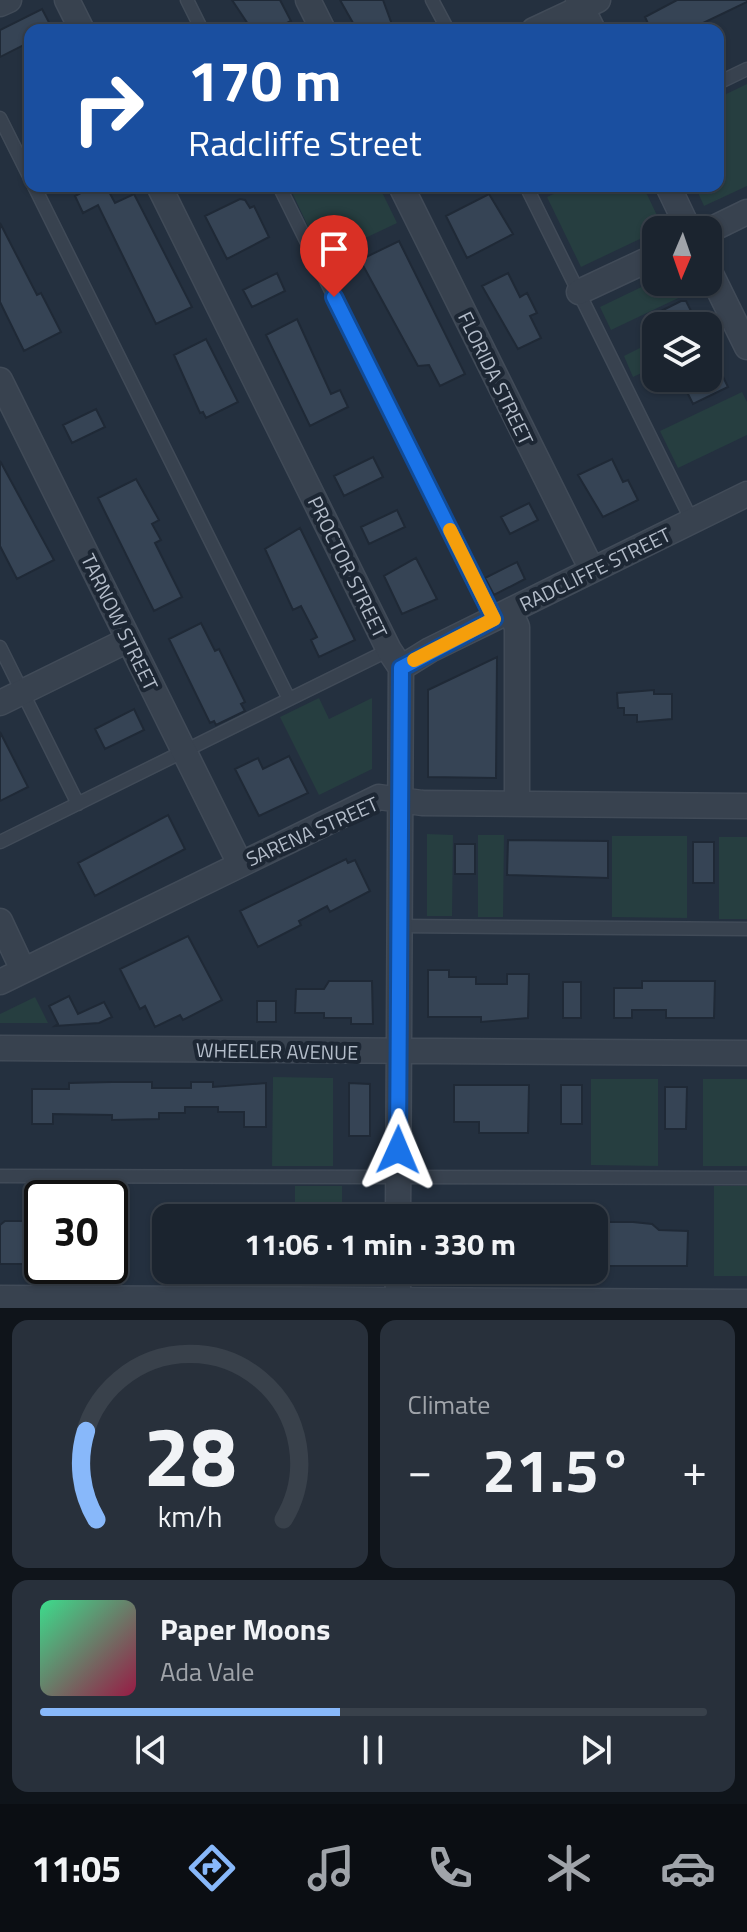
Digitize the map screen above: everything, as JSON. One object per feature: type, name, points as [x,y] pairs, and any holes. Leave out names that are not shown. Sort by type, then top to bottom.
[{"type":"street","points":[[0,4],[9,0]]},
{"type":"street","points":[[67,0],[79,24]]},
{"type":"street","points":[[308,0],[320,24]]},
{"type":"street","points":[[546,24],[586,3],[591,24]]},
{"type":"street","name":"PROCTOR STREET","points":[[162,192],[395,659],[401,800],[398,1204]]},
{"type":"street","name":"FLORIDA STREET","points":[[404,192],[592,570]]},
{"type":"street","points":[[671,192],[682,216]]},
{"type":"street","points":[[722,224],[747,212]]},
{"type":"street","points":[[579,292],[642,263]]},
{"type":"street","points":[[722,296],[747,347]]},
{"type":"street","name":"TARNOW STREET","points":[[0,380],[240,864]]},
{"type":"street","name":"RADCLIFFE STREET","points":[[395,659],[502,615],[747,494]]},
{"type":"street","points":[[502,615],[517,627],[517,804]]},
{"type":"street","points":[[0,703],[128,640]]},
{"type":"street","name":"SARENA STREET","points":[[0,982],[379,797],[517,804],[747,806]]},
{"type":"street","points":[[0,921],[23,970]]},
{"type":"street","name":"WHEELER AVENUE","points":[[0,1048],[747,1053]]},
{"type":"street","points":[[0,1298],[398,1304],[747,1302]]},
{"type":"lane","points":[[187,0],[199,24]]},
{"type":"lane","points":[[432,0],[445,24]]},
{"type":"lane","points":[[724,80],[747,69]]},
{"type":"lane","points":[[0,118],[24,166]]},
{"type":"lane","points":[[37,192],[289,699]]},
{"type":"lane","points":[[282,192],[502,615]]},
{"type":"lane","points":[[529,192],[692,521]]},
{"type":"lane","points":[[0,647],[78,804]]},
{"type":"lane","points":[[0,842],[289,699],[395,659]]},
{"type":"lane","points":[[400,926],[747,929]]},
{"type":"lane","points":[[0,1176],[747,1178]]},
{"type":"green space","points":[[747,84],[747,186],[704,206],[698,192],[724,192],[724,95]]},
{"type":"green space","points":[[292,192],[382,192],[397,223],[323,258]]},
{"type":"green space","points":[[558,192],[646,192],[657,216],[642,216],[642,238],[581,267],[547,197]]},
{"type":"green space","points":[[642,287],[642,296],[682,296],[649,312],[642,312],[642,315],[611,330],[600,307]]},
{"type":"green space","points":[[642,347],[642,373],[633,377],[624,356]]},
{"type":"green space","points":[[742,392],[747,402],[747,435],[678,468],[660,431]]},
{"type":"green space","points":[[319,698],[329,719],[372,698],[372,769],[319,795],[280,717]]},
{"type":"green space","points":[[427,834],[453,835],[452,916],[427,916]]},
{"type":"green space","points":[[478,835],[504,835],[503,917],[478,917]]},
{"type":"green space","points":[[612,836],[687,836],[687,918],[612,917]]},
{"type":"green space","points":[[719,837],[747,837],[747,919],[719,919]]},
{"type":"green space","points":[[35,997],[48,1023],[0,1023],[0,1014]]},
{"type":"green space","points":[[273,1077],[333,1078],[333,1166],[272,1166]]},
{"type":"green space","points":[[591,1079],[658,1079],[658,1166],[591,1165]]},
{"type":"green space","points":[[703,1079],[747,1079],[747,1166],[703,1166]]},
{"type":"green space","points":[[295,1186],[342,1186],[342,1204],[295,1204]]},
{"type":"green space","points":[[714,1186],[747,1186],[747,1276],[714,1276]]},
{"type":"building","points":[[232,0],[280,0],[291,21],[285,24],[248,24]]},
{"type":"building","points":[[340,0],[383,0],[392,24],[354,24]]},
{"type":"building","points":[[677,0],[747,0],[701,24],[648,24],[645,17]]},
{"type":"building","points":[[42,9],[50,24],[24,24],[24,45],[0,57],[0,30]]},
{"type":"building","points":[[83,192],[109,192],[115,203],[134,194],[192,307],[156,324],[98,205],[83,213],[75,196]]},
{"type":"building","points":[[489,194],[513,234],[467,258],[446,216]]},
{"type":"building","points":[[240,199],[245,200],[250,208],[254,206],[269,237],[227,259],[205,216]]},
{"type":"building","points":[[0,223],[37,295],[41,293],[61,332],[24,351],[0,302]]},
{"type":"building","points":[[399,241],[465,374],[440,386],[429,365],[418,366],[360,260]]},
{"type":"building","points":[[277,273],[285,291],[252,307],[243,290]]},
{"type":"building","points":[[508,273],[520,297],[527,293],[537,313],[530,316],[541,338],[518,349],[482,286]]},
{"type":"building","points":[[686,301],[692,312],[659,312]]},
{"type":"building","points":[[297,319],[331,394],[340,390],[348,407],[310,426],[266,335]]},
{"type":"building","points":[[206,339],[238,402],[206,418],[203,412],[200,413],[174,355]]},
{"type":"building","points":[[722,375],[728,387],[722,390]]},
{"type":"building","points":[[687,392],[718,392],[693,404]]},
{"type":"building","points":[[96,409],[105,427],[72,443],[63,425]]},
{"type":"building","points":[[373,457],[383,477],[344,496],[334,476]]},
{"type":"building","points":[[612,459],[623,482],[628,480],[638,500],[603,517],[578,475]]},
{"type":"building","points":[[0,461],[54,560],[17,579],[0,546]]},
{"type":"building","points":[[136,479],[159,520],[152,524],[161,540],[155,543],[182,597],[154,611],[98,498]]},
{"type":"building","points":[[529,503],[538,520],[510,534],[501,517]]},
{"type":"building","points":[[397,510],[405,527],[369,544],[361,527]]},
{"type":"building","points":[[300,528],[355,640],[319,657],[311,640],[317,637],[301,606],[293,610],[265,549]]},
{"type":"building","points":[[416,558],[437,599],[402,614],[384,576]]},
{"type":"building","points":[[517,562],[525,579],[494,595],[485,578]]},
{"type":"building","points":[[201,623],[215,651],[219,649],[245,702],[241,704],[245,711],[216,725],[214,721],[210,723],[169,639]]},
{"type":"building","points":[[497,657],[496,778],[428,777],[428,690]]},
{"type":"building","points":[[654,690],[654,694],[672,694],[672,719],[637,722],[637,715],[624,715],[624,708],[618,708],[617,693]]},
{"type":"building","points":[[134,709],[144,730],[105,749],[95,729]]},
{"type":"building","points":[[0,732],[28,787],[0,801]]},
{"type":"building","points":[[289,756],[308,793],[259,816],[235,769],[258,758],[263,769]]},
{"type":"building","points":[[168,815],[185,849],[95,896],[78,863]]},
{"type":"building","points":[[508,840],[608,841],[608,878],[507,875]]},
{"type":"building","points":[[693,842],[714,842],[714,883],[693,883]]},
{"type":"building","points":[[455,844],[475,844],[475,874],[455,874]]},
{"type":"building","points":[[346,859],[348,863],[355,860],[370,891],[330,912],[327,906],[299,921],[301,925],[258,947],[240,911]]},
{"type":"building","points":[[188,936],[222,1000],[183,1020],[180,1015],[155,1027],[145,1006],[140,1009],[120,969]]},
{"type":"building","points":[[428,970],[449,970],[449,977],[476,977],[476,984],[507,984],[507,974],[529,974],[528,1018],[481,1022],[481,1017],[428,1017]]},
{"type":"building","points":[[329,981],[372,981],[373,1024],[351,1024],[351,1018],[324,1018],[324,1013],[295,1013],[296,989],[324,989]]},
{"type":"building","points":[[642,981],[715,981],[714,1018],[666,1018],[666,1010],[632,1010],[632,1018],[614,1018],[614,988],[642,988]]},
{"type":"building","points":[[563,982],[581,982],[581,1018],[563,1018]]},
{"type":"building","points":[[69,996],[78,1014],[104,1002],[112,1017],[99,1023],[55,1026],[58,1024],[49,1006]]},
{"type":"building","points":[[257,1001],[276,1001],[276,1022],[257,1022]]},
{"type":"building","points":[[152,1082],[152,1088],[191,1088],[191,1082],[213,1082],[213,1087],[266,1083],[266,1127],[244,1127],[244,1112],[218,1112],[218,1107],[185,1107],[185,1113],[159,1113],[159,1119],[112,1120],[112,1115],[53,1114],[53,1124],[32,1124],[32,1089],[69,1089],[69,1083]]},
{"type":"building","points":[[349,1083],[370,1084],[370,1136],[349,1136]]},
{"type":"building","points":[[454,1085],[529,1085],[528,1133],[479,1133],[479,1122],[454,1122]]},
{"type":"building","points":[[561,1085],[582,1085],[582,1124],[561,1124]]},
{"type":"building","points":[[665,1087],[687,1087],[686,1129],[665,1129]]},
{"type":"building","points":[[5,1221],[24,1221],[24,1264],[0,1264],[0,1225]]},
{"type":"building","points":[[608,1222],[652,1224],[659,1230],[688,1231],[687,1266],[608,1266]]},
{"type":"slow traffic","points":[[414,660],[494,619],[450,530]]},
{"type":"route","points":[[334,297],[494,619],[430,650],[401,668],[398,1150]]}]
